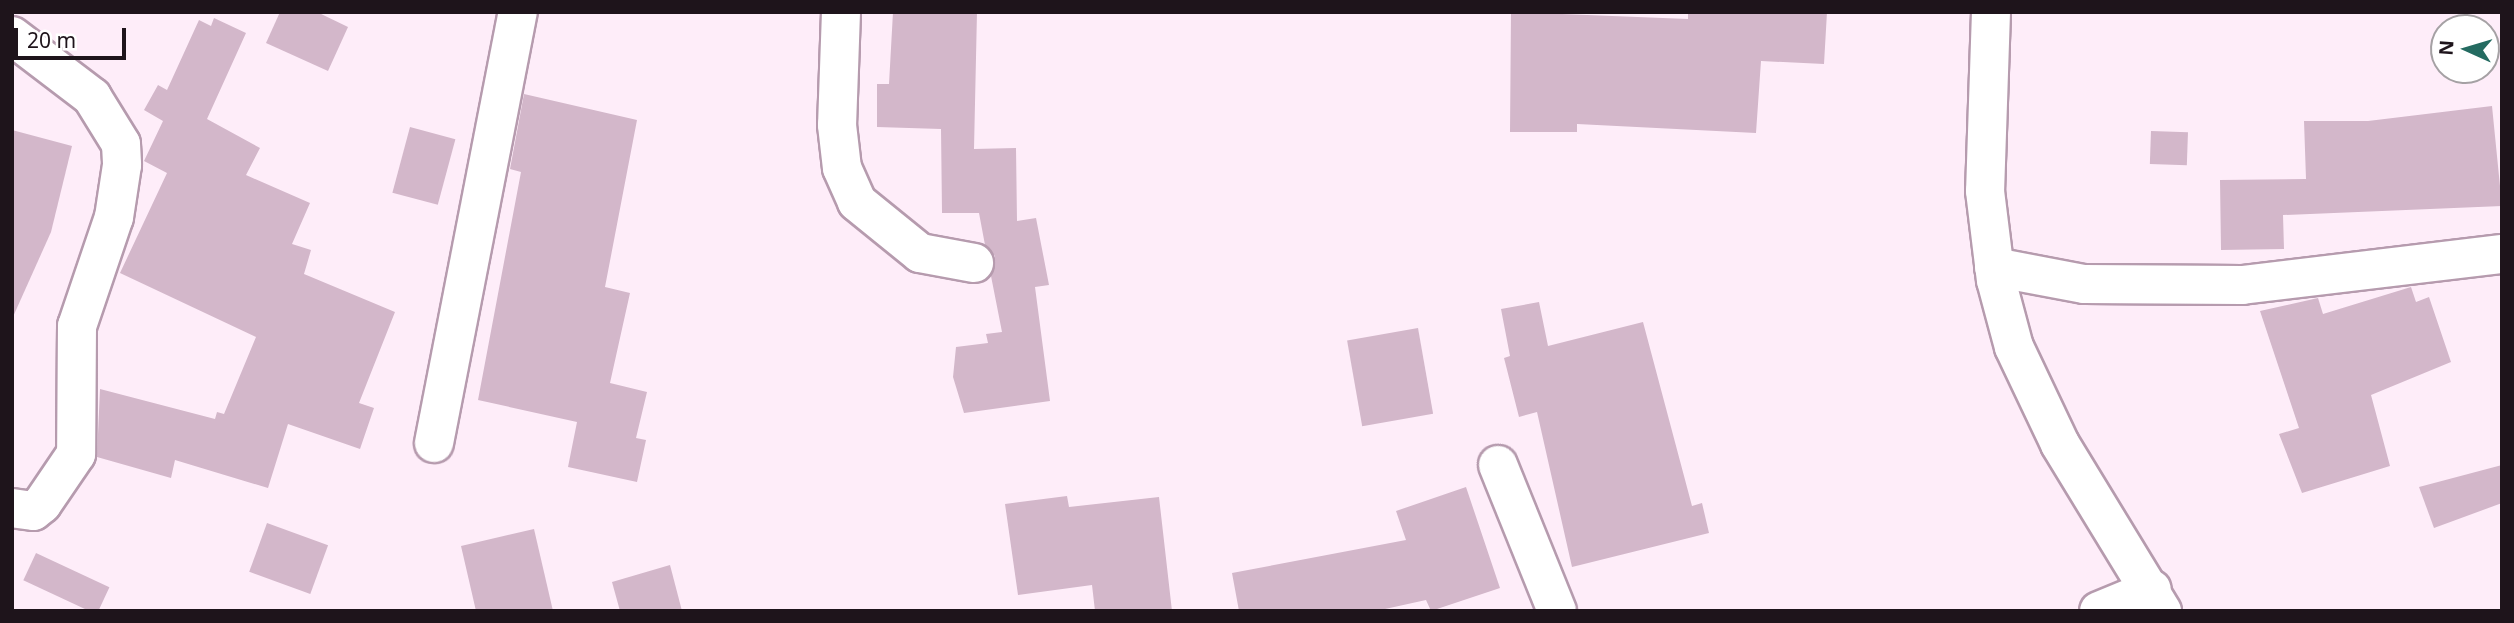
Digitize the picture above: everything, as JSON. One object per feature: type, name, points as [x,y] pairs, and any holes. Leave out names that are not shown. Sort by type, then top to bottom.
[{"type":"street","points":[[434,443],[517,12]]},
{"type":"street","points":[[841,12],[837,125],[842,167],[857,202],[920,253],[974,263]]},
{"type":"street","points":[[1991,12],[1985,191],[1994,267],[2014,347],[2060,444],[2157,600],[2099,611]]},
{"type":"street","points":[[12,36],[92,97],[121,144],[122,165],[114,217],[75,340],[76,454],[42,504],[33,511],[12,508]]},
{"type":"street","points":[[1994,267],[2084,284],[2242,285],[2502,254]]},
{"type":"street","points":[[1498,465],[1558,611]]},
{"type":"building","points":[[280,12],[317,12],[348,27],[328,71],[266,43]]},
{"type":"building","points":[[893,12],[977,12],[974,149],[1016,148],[1017,221],[1036,218],[1049,285],[1035,287],[1050,401],[964,413],[953,377],[956,347],[988,343],[986,334],[1002,332],[991,276],[995,256],[985,245],[979,213],[942,213],[941,129],[877,127],[877,84],[889,84]]},
{"type":"building","points":[[1511,12],[1688,19],[1688,12],[1827,12],[1824,64],[1761,61],[1756,133],[1577,124],[1577,132],[1510,132]]},
{"type":"building","points":[[214,18],[246,33],[207,119],[260,148],[246,175],[310,203],[292,244],[311,250],[304,274],[395,312],[359,403],[374,408],[360,449],[288,424],[268,488],[175,460],[171,478],[97,457],[100,389],[215,419],[217,412],[224,414],[256,337],[120,273],[167,173],[144,161],[163,121],[144,110],[158,85],[167,90],[199,20],[211,26]]},
{"type":"building","points":[[524,94],[637,120],[605,287],[630,293],[610,383],[647,392],[636,438],[646,440],[637,482],[568,467],[577,422],[478,400],[521,172],[510,169]]},
{"type":"building","points":[[2492,106],[2502,206],[2283,215],[2284,249],[2221,250],[2220,180],[2306,179],[2304,121],[2368,121]]},
{"type":"building","points":[[410,127],[455,139],[438,205],[392,193]]},
{"type":"building","points":[[12,130],[72,146],[51,232],[12,319]]},
{"type":"building","points":[[2151,131],[2188,132],[2187,165],[2150,164]]},
{"type":"building","points":[[2411,287],[2416,302],[2429,297],[2451,362],[2371,395],[2390,466],[2302,493],[2279,434],[2299,428],[2260,311],[2318,298],[2323,314]]},
{"type":"building","points":[[1539,302],[1548,346],[1643,322],[1692,506],[1702,503],[1709,533],[1572,567],[1537,412],[1519,417],[1504,358],[1510,356],[1501,309]]},
{"type":"building","points":[[1418,328],[1433,414],[1362,426],[1347,341]]},
{"type":"building","points":[[2502,465],[2502,503],[2434,528],[2419,487]]},
{"type":"building","points":[[1466,487],[1500,588],[1431,611],[1426,600],[1376,611],[1239,611],[1232,573],[1406,540],[1396,511]]},
{"type":"building","points":[[1067,496],[1069,507],[1159,497],[1172,611],[1095,611],[1092,585],[1018,595],[1005,504]]},
{"type":"building","points":[[267,523],[328,545],[310,594],[249,572]]},
{"type":"building","points":[[534,529],[553,611],[476,611],[461,546]]},
{"type":"building","points":[[36,553],[109,587],[98,611],[89,611],[23,580]]},
{"type":"building","points":[[670,565],[682,611],[620,611],[612,582]]}]
